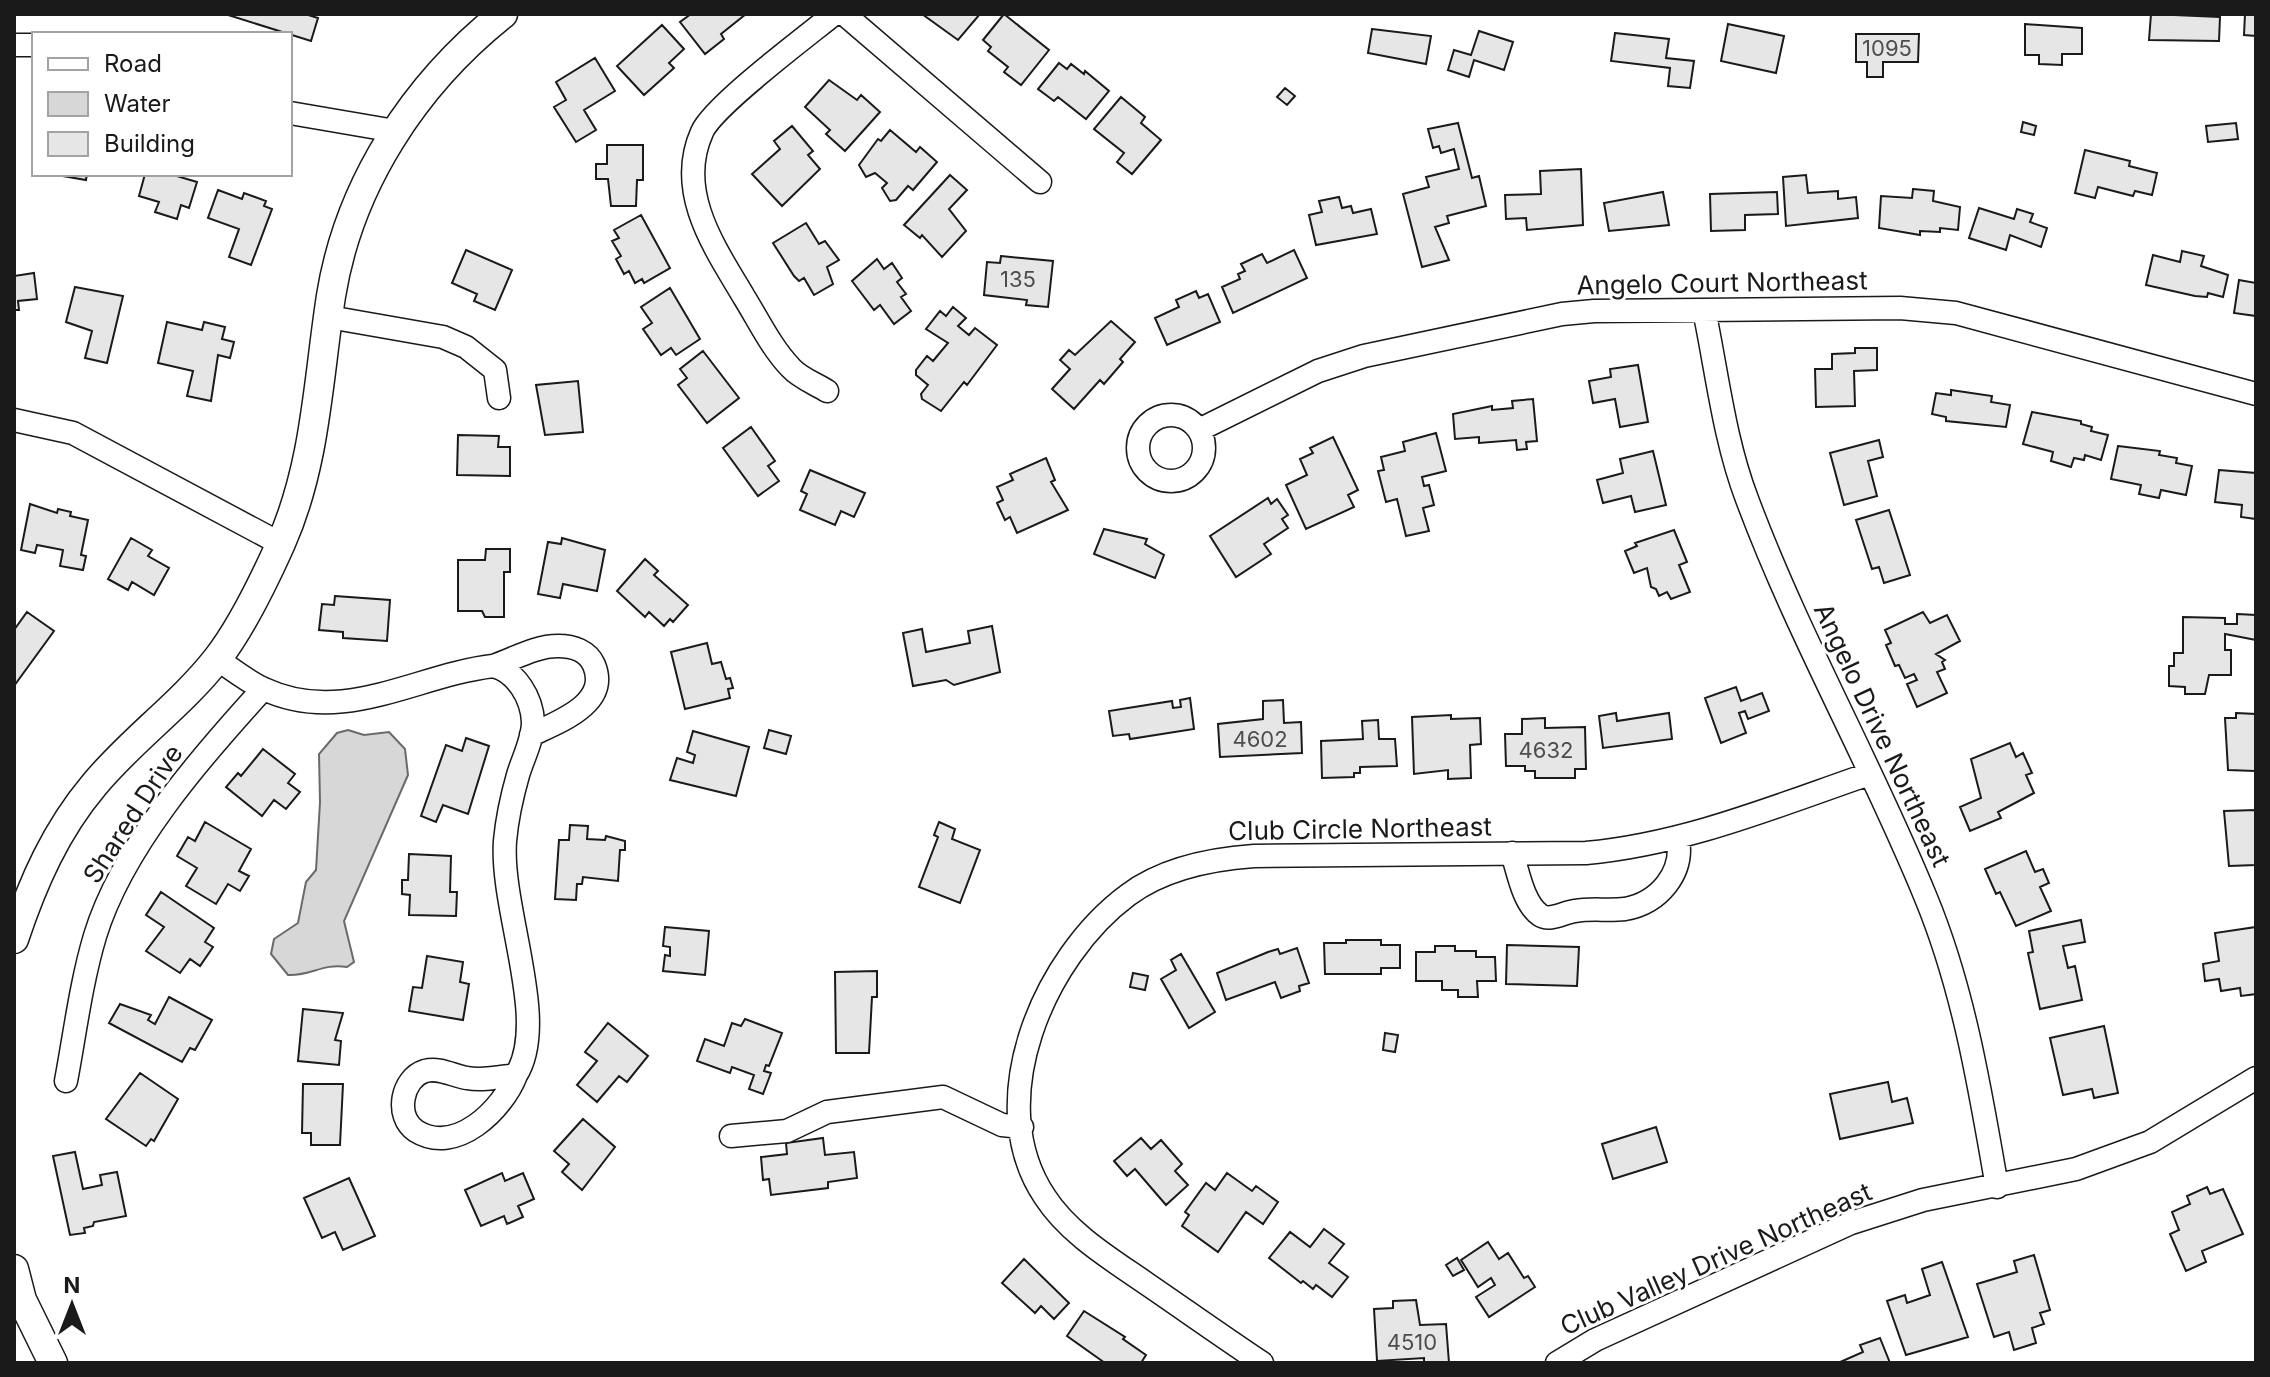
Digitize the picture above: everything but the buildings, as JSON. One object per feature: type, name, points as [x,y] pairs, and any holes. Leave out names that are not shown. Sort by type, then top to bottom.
[{"type":"main road","points":[[15,931],[36,878],[74,811],[95,783],[217,659],[281,544],[312,447],[341,250],[364,188],[395,131],[438,75],[503,14]]},
{"type":"main road","points":[[14,1269],[18,1300],[53,1363]]},
{"type":"street","points":[[827,391],[793,371],[763,331],[704,228],[695,200],[694,175],[702,130],[722,109],[834,14]]},
{"type":"street","points":[[844,14],[1040,182]]},
{"type":"street","points":[[292,113],[395,131]]},
{"type":"street","name":"Angelo Court Northeast","points":[[1199,430],[1273,390],[1364,356],[1562,314],[1900,308],[1956,313],[2012,325],[2194,380],[2256,394]]},
{"type":"street","name":"Angelo Drive Northeast","points":[[1704,310],[1733,454],[1746,497],[1927,898],[1951,966],[1971,1045],[1997,1187]]},
{"type":"street","points":[[329,317],[443,337],[466,347],[495,370],[499,398]]},
{"type":"street","points":[[14,420],[73,433],[281,544]]},
{"type":"street","points":[[217,659],[263,689],[290,698],[344,702],[394,693],[556,646],[583,652],[592,660],[598,680],[590,699],[572,714],[531,735]]},
{"type":"street","points":[[493,666],[506,669],[520,687],[530,709],[531,735],[510,804],[504,867],[530,1016],[527,1055],[498,1108],[482,1124],[468,1130],[427,1135],[412,1128],[406,1117],[405,1091],[411,1080],[423,1071],[435,1069],[483,1079],[516,1075]]},
{"type":"street","name":"Shared Drive","points":[[66,1081],[92,948],[109,899],[188,773],[263,689]]},
{"type":"street","name":"Club Circle Northeast","points":[[1262,1363],[1102,1253],[1072,1228],[1046,1200],[1035,1180],[1022,1127],[1024,1061],[1042,1002],[1056,974],[1089,930],[1140,888],[1200,863],[1229,858],[1617,850],[1678,839],[1869,774]]},
{"type":"street","points":[[1512,853],[1530,902],[1538,914],[1549,918],[1574,911],[1626,908],[1656,895],[1679,865],[1678,839]]},
{"type":"street","name":"Club Valley Drive Northeast","points":[[1557,1363],[1595,1340],[1851,1223],[1923,1200],[2076,1169],[2150,1142],[2256,1078]]},
{"type":"street","points":[[731,1136],[787,1131],[827,1112],[943,1097],[1002,1125],[1022,1127]]},
{"type":"water","points":[[348,730],[364,735],[389,732],[405,749],[408,775],[344,921],[354,962],[347,967],[288,975],[271,954],[274,939],[298,923],[306,882],[316,870],[319,754],[337,733]]}]
